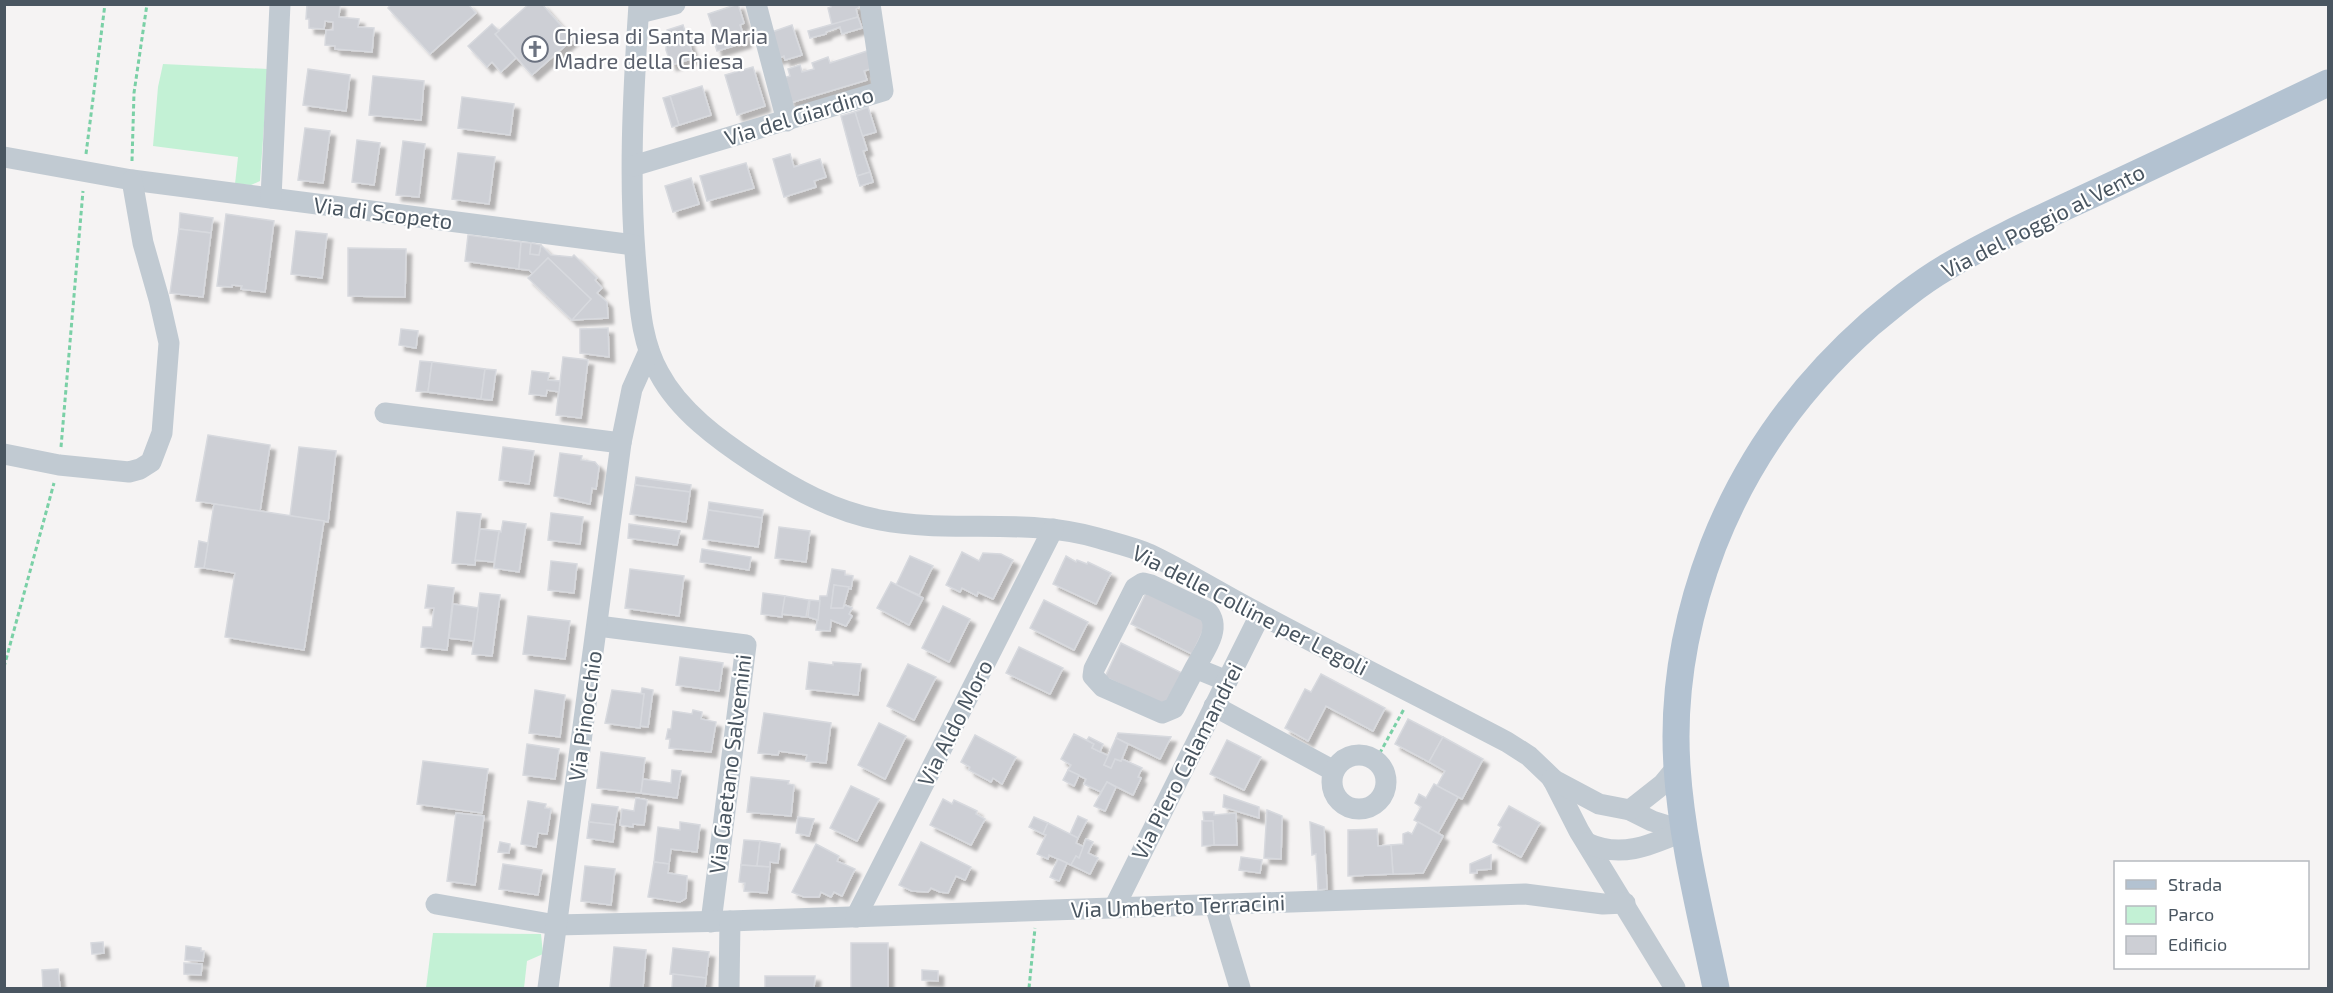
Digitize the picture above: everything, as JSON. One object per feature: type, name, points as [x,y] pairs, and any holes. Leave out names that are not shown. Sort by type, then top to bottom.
[{"type":"main road","name":"Via del Poggio al Vento","points":[[1716,988],[1684,831],[1677,767],[1677,718],[1682,657],[1695,602],[1711,553],[1731,504],[1757,456],[1789,408],[1825,366],[1900,299],[1944,268],[2004,236],[2328,83]]},
{"type":"street","points":[[271,198],[280,4]]},
{"type":"street","points":[[639,9],[675,4]]},
{"type":"street","points":[[756,4],[787,121]]},
{"type":"street","name":"Via del Giardino","points":[[633,166],[883,91],[870,4]]},
{"type":"street","name":"Via delle Colline per Legoli","points":[[639,9],[633,166],[634,245],[641,319],[659,374],[712,433],[782,481],[830,506],[880,520],[1053,529],[1095,537],[1148,554],[1260,615],[1508,742],[1529,756],[1552,778]]},
{"type":"street","name":"Via di Scopeto","points":[[4,158],[132,180],[634,245]]},
{"type":"street","points":[[4,454],[59,465],[129,472],[140,469],[151,462],[162,433],[169,343],[143,243],[132,180]]},
{"type":"street","name":"Via Pinocchio","points":[[548,988],[621,443],[632,388],[650,351]]},
{"type":"street","points":[[385,413],[621,443]]},
{"type":"street","name":"Via Aldo Moro","points":[[856,917],[1053,529]]},
{"type":"street","points":[[1143,583],[1201,609],[1213,618],[1215,628],[1195,668],[1174,708],[1162,713],[1103,687],[1094,676],[1094,669],[1135,588],[1143,583]]},
{"type":"street","name":"Via Piero Calamandrei","points":[[1114,908],[1260,615]]},
{"type":"street","name":"Via Gaetano Salvemini","points":[[598,626],[746,645],[721,922]]},
{"type":"street","points":[[1195,668],[1227,681]]},
{"type":"street","points":[[1214,706],[1334,771]]},
{"type":"street","points":[[1360,754],[1376,760],[1385,774],[1385,791],[1374,804],[1366,808],[1349,807],[1336,796],[1333,788],[1334,771],[1338,764],[1352,755],[1360,754]]},
{"type":"street","points":[[1630,810],[1663,784],[1677,767]]},
{"type":"street","points":[[1552,778],[1599,804],[1630,810],[1652,821],[1684,831]]},
{"type":"street","points":[[1552,778],[1587,843],[1675,988]]},
{"type":"street","points":[[1587,843],[1604,849],[1620,851],[1650,845],[1684,831]]},
{"type":"street","name":"Via Umberto Terracini","points":[[436,904],[556,925],[721,922],[1525,894],[1603,904],[1625,903]]},
{"type":"street","points":[[1215,905],[1240,988]]},
{"type":"street","points":[[721,922],[729,988]]},
{"type":"path","points":[[4,667],[59,465],[84,173],[105,4]]},
{"type":"path","points":[[132,180],[131,140],[134,93],[147,4]]},
{"type":"path","points":[[1376,760],[1413,694]]},
{"type":"path","points":[[1029,988],[1037,911]]},
{"type":"green space","points":[[163,64],[268,69],[260,181],[251,185],[235,184],[238,157],[153,146],[158,87]]},
{"type":"green space","points":[[433,933],[541,934],[543,954],[527,961],[524,988],[426,988]]},
{"type":"building","points":[[307,4],[340,4],[339,17],[359,19],[358,27],[374,28],[372,52],[335,49],[335,46],[325,45],[326,30],[333,30],[333,22],[325,21],[324,29],[309,28],[309,19],[306,19]]},
{"type":"building","points":[[391,4],[468,4],[476,13],[430,54],[388,8]]},
{"type":"building","name":"Chiesa di Santa Maria Madre della Chiesa","points":[[529,4],[542,4],[573,39],[532,75],[495,34]]},
{"type":"building","points":[[738,4],[744,23],[740,25],[746,42],[717,51],[708,14]]},
{"type":"building","points":[[831,4],[859,4],[856,9],[858,17],[832,25],[828,8]]},
{"type":"building","points":[[858,17],[862,28],[842,34],[840,27],[810,38],[808,31]]},
{"type":"building","points":[[492,24],[499,31],[495,34],[516,58],[501,72],[492,62],[487,67],[468,46]]},
{"type":"building","points":[[683,25],[694,58],[671,65],[666,50],[667,30]]},
{"type":"building","points":[[792,25],[802,55],[785,60],[784,56],[777,59],[769,33]]},
{"type":"building","points":[[867,51],[873,68],[864,71],[867,80],[790,103],[783,78],[790,76],[788,69],[800,65],[802,72],[814,69],[812,63],[828,57],[830,63]]},
{"type":"building","points":[[753,67],[765,106],[737,115],[725,75]]},
{"type":"building","points":[[308,69],[350,75],[346,111],[303,105]]},
{"type":"building","points":[[373,76],[424,81],[421,120],[369,115]]},
{"type":"building","points":[[702,86],[711,115],[679,125],[670,96]]},
{"type":"building","points":[[670,96],[679,125],[672,127],[663,98]]},
{"type":"building","points":[[462,97],[514,104],[510,135],[458,128]]},
{"type":"building","points":[[868,107],[876,132],[862,136],[855,112]]},
{"type":"building","points":[[855,112],[867,150],[863,151],[870,172],[857,176],[841,116]]},
{"type":"building","points":[[305,128],[330,131],[323,183],[298,180]]},
{"type":"building","points":[[357,140],[380,143],[374,185],[352,182]]},
{"type":"building","points":[[403,141],[425,144],[419,197],[396,195]]},
{"type":"building","points":[[458,153],[495,157],[489,204],[452,199]]},
{"type":"building","points":[[790,154],[794,167],[820,159],[826,177],[814,181],[816,187],[784,197],[773,159]]},
{"type":"building","points":[[746,163],[754,188],[707,201],[700,176]]},
{"type":"building","points":[[870,172],[873,182],[860,186],[857,176]]},
{"type":"building","points":[[691,178],[699,204],[673,212],[665,186]]},
{"type":"building","points":[[180,213],[213,218],[211,233],[179,229]]},
{"type":"building","points":[[226,214],[274,221],[265,292],[241,289],[242,286],[217,286]]},
{"type":"building","points":[[179,229],[211,233],[203,297],[170,293]]},
{"type":"building","points":[[296,231],[327,234],[322,278],[291,274]]},
{"type":"building","points":[[468,235],[521,242],[519,269],[465,261]]},
{"type":"building","points":[[521,242],[531,243],[530,254],[539,255],[541,245],[551,255],[572,257],[574,255],[597,278],[595,280],[602,288],[597,293],[607,302],[608,318],[572,320],[591,299],[548,258],[533,274],[529,270],[519,269]]},
{"type":"building","points":[[531,243],[541,245],[539,255],[530,254]]},
{"type":"building","points":[[348,248],[406,249],[405,297],[348,296]]},
{"type":"building","points":[[548,258],[591,299],[572,320],[528,278]]},
{"type":"building","points":[[608,328],[609,357],[580,353],[580,329]]},
{"type":"building","points":[[401,329],[418,331],[416,348],[399,345]]},
{"type":"building","points":[[563,357],[588,360],[581,418],[556,415]]},
{"type":"building","points":[[420,361],[432,362],[428,392],[416,391]]},
{"type":"building","points":[[432,362],[485,369],[481,399],[428,392]]},
{"type":"building","points":[[485,369],[496,370],[492,400],[481,399]]},
{"type":"building","points":[[532,371],[549,373],[548,380],[560,381],[559,392],[547,390],[546,396],[529,394]]},
{"type":"building","points":[[208,435],[270,445],[260,511],[196,501]]},
{"type":"building","points":[[299,447],[336,451],[328,522],[290,516]]},
{"type":"building","points":[[503,447],[534,451],[529,484],[499,480]]},
{"type":"building","points":[[560,453],[582,456],[581,460],[595,462],[599,467],[596,489],[592,488],[590,504],[554,496]]},
{"type":"building","points":[[636,477],[691,485],[690,492],[635,485]]},
{"type":"building","points":[[635,485],[690,492],[686,522],[630,514]]},
{"type":"building","points":[[709,502],[763,510],[762,518],[708,510]]},
{"type":"building","points":[[214,504],[324,521],[304,650],[225,637],[235,573],[204,568]]},
{"type":"building","points":[[708,510],[762,518],[758,547],[703,539]]},
{"type":"building","points":[[457,512],[481,514],[475,565],[452,563]]},
{"type":"building","points":[[551,513],[583,517],[580,544],[548,540]]},
{"type":"building","points":[[503,521],[526,524],[519,572],[494,568],[499,531],[501,532]]},
{"type":"building","points":[[629,524],[680,531],[677,545],[628,538]]},
{"type":"building","points":[[779,527],[810,531],[806,562],[775,558]]},
{"type":"building","points":[[480,529],[499,531],[494,562],[475,560]]},
{"type":"building","points":[[199,541],[208,543],[204,568],[195,567]]},
{"type":"building","points":[[702,549],[751,557],[749,570],[700,562]]},
{"type":"building","points":[[962,552],[979,561],[983,553],[1001,554],[1013,560],[993,599],[978,592],[977,596],[962,588],[960,592],[946,585]]},
{"type":"building","points":[[910,556],[933,566],[919,595],[896,585]]},
{"type":"building","points":[[1066,556],[1076,562],[1077,560],[1087,564],[1088,562],[1111,573],[1096,604],[1053,584]]},
{"type":"building","points":[[551,561],[577,564],[574,593],[548,590]]},
{"type":"building","points":[[630,569],[684,576],[679,616],[625,608]]},
{"type":"building","points":[[832,569],[845,571],[845,575],[853,576],[851,589],[834,585],[831,608],[843,608],[845,605],[852,608],[849,614],[852,616],[846,626],[831,620],[830,631],[816,630],[820,596],[827,596]]},
{"type":"building","points":[[891,582],[923,598],[909,625],[877,608]]},
{"type":"building","points":[[428,585],[454,588],[447,650],[421,647],[423,627],[432,627],[434,608],[425,608]]},
{"type":"building","points":[[834,585],[849,587],[843,608],[831,608]]},
{"type":"building","points":[[1147,591],[1208,620],[1192,654],[1131,624]]},
{"type":"building","points":[[480,593],[500,595],[492,656],[472,654]]},
{"type":"building","points":[[763,593],[785,596],[782,617],[761,614]]},
{"type":"building","points":[[785,596],[809,600],[806,617],[782,614]]},
{"type":"building","points":[[810,600],[820,601],[818,620],[808,617]]},
{"type":"building","points":[[1044,600],[1088,622],[1074,650],[1030,628]]},
{"type":"building","points":[[453,604],[478,608],[474,641],[449,638]]},
{"type":"building","points":[[943,606],[970,619],[949,662],[922,648]]},
{"type":"building","points":[[528,616],[570,621],[565,659],[523,654]]},
{"type":"building","points":[[1121,643],[1182,673],[1166,706],[1105,677]]},
{"type":"building","points":[[1019,647],[1063,668],[1050,694],[1006,673]]},
{"type":"building","points":[[680,657],[723,663],[719,691],[676,685]]},
{"type":"building","points":[[809,662],[833,665],[833,662],[861,664],[858,695],[806,689]]},
{"type":"building","points":[[908,664],[936,677],[914,720],[887,706]]},
{"type":"building","points":[[1321,674],[1385,708],[1373,731],[1326,706],[1308,741],[1285,728],[1305,689],[1311,692]]},
{"type":"building","points":[[642,688],[653,690],[648,727],[640,726],[644,694],[641,694]]},
{"type":"building","points":[[535,690],[565,695],[560,737],[529,733]]},
{"type":"building","points":[[612,690],[644,694],[640,728],[605,723]]},
{"type":"building","points":[[693,710],[702,712],[701,719],[716,722],[711,752],[669,748],[670,739],[666,739],[668,729],[671,729],[673,711],[692,714]]},
{"type":"building","points":[[764,713],[831,723],[826,763],[806,761],[807,755],[779,751],[778,755],[758,753]]},
{"type":"building","points":[[1408,719],[1443,737],[1429,762],[1395,744]]},
{"type":"building","points":[[879,723],[906,736],[885,779],[858,765]]},
{"type":"building","points":[[1118,733],[1171,737],[1160,759],[1116,738]]},
{"type":"building","points":[[1074,734],[1094,744],[1092,748],[1109,756],[1104,765],[1111,768],[1115,759],[1121,761],[1122,759],[1142,768],[1138,777],[1141,778],[1133,795],[1107,782],[1101,792],[1084,784],[1086,779],[1068,770],[1071,765],[1061,759]]},
{"type":"building","points":[[975,735],[1016,757],[1002,784],[993,778],[991,782],[969,770],[970,767],[961,762]]},
{"type":"building","points":[[1089,737],[1103,744],[1100,752],[1092,748],[1094,744],[1087,740]]},
{"type":"building","points":[[1443,737],[1483,759],[1462,799],[1437,786],[1445,771],[1429,762]]},
{"type":"building","points":[[1116,738],[1128,744],[1121,761],[1115,759],[1111,768],[1104,765]]},
{"type":"building","points":[[1227,740],[1261,757],[1244,790],[1210,774]]},
{"type":"building","points":[[527,744],[559,749],[555,779],[523,775]]},
{"type":"building","points":[[601,752],[645,758],[641,793],[597,788]]},
{"type":"building","points":[[423,761],[488,769],[482,813],[417,804]]},
{"type":"building","points":[[672,770],[681,771],[677,798],[641,793],[643,779],[671,783]]},
{"type":"building","points":[[1068,770],[1079,775],[1074,786],[1063,780]]},
{"type":"building","points":[[751,777],[789,781],[788,784],[794,785],[791,816],[747,812]]},
{"type":"building","points":[[1107,782],[1116,787],[1105,811],[1094,806]]},
{"type":"building","points":[[1434,784],[1458,797],[1438,833],[1414,820],[1421,807],[1415,803],[1419,794],[1426,798]]},
{"type":"building","points":[[851,786],[879,799],[857,841],[830,828]]},
{"type":"building","points":[[1224,795],[1259,807],[1259,818],[1223,807]]},
{"type":"building","points":[[636,798],[647,800],[644,825],[633,824],[633,827],[620,825],[622,809],[634,811]]},
{"type":"building","points":[[943,799],[952,804],[954,800],[977,811],[976,814],[985,819],[971,845],[930,825]]},
{"type":"building","points":[[528,801],[546,804],[545,808],[551,809],[547,834],[538,833],[536,847],[521,844]]},
{"type":"building","points":[[592,804],[618,807],[615,825],[589,822]]},
{"type":"building","points":[[1509,806],[1540,823],[1521,857],[1493,842],[1501,827],[1498,825]]},
{"type":"building","points":[[1267,810],[1282,816],[1281,859],[1264,858]]},
{"type":"building","points":[[1203,812],[1214,812],[1214,815],[1236,813],[1237,845],[1214,845],[1213,821],[1204,821]]},
{"type":"building","points":[[456,813],[484,816],[475,885],[447,881]]},
{"type":"building","points":[[1078,816],[1087,820],[1078,838],[1070,834]]},
{"type":"building","points":[[798,817],[814,819],[809,836],[796,833]]},
{"type":"building","points":[[1034,817],[1048,823],[1043,834],[1029,827]]},
{"type":"building","points":[[1202,821],[1213,821],[1214,845],[1202,846]]},
{"type":"building","points":[[589,822],[615,825],[613,842],[587,838]]},
{"type":"building","points":[[680,822],[700,825],[697,852],[671,849],[669,864],[654,862],[658,827],[680,830]]},
{"type":"building","points":[[1310,822],[1324,827],[1327,889],[1318,890],[1316,854],[1312,855]]},
{"type":"building","points":[[1418,822],[1443,836],[1423,873],[1393,874],[1391,845],[1403,844],[1403,834],[1408,832],[1412,834]]},
{"type":"building","points":[[1048,823],[1078,838],[1076,843],[1084,847],[1079,858],[1076,856],[1071,865],[1049,855],[1048,859],[1037,854],[1046,835],[1043,834]]},
{"type":"building","points":[[1377,829],[1378,846],[1391,845],[1393,874],[1348,876],[1348,830]]},
{"type":"building","points":[[1086,839],[1093,842],[1088,853],[1098,858],[1090,874],[1071,865],[1076,856],[1079,858]]},
{"type":"building","points":[[744,840],[760,841],[757,866],[741,865]]},
{"type":"building","points":[[760,841],[780,844],[778,863],[770,862],[770,867],[757,866]]},
{"type":"building","points":[[500,842],[510,844],[509,853],[498,852]]},
{"type":"building","points":[[921,842],[971,867],[965,880],[956,876],[948,893],[931,888],[928,892],[912,891],[899,885]]},
{"type":"building","points":[[816,844],[839,856],[837,861],[855,869],[842,896],[834,892],[831,897],[821,892],[819,897],[804,897],[792,892]]},
{"type":"building","points":[[1491,855],[1491,869],[1470,873],[1470,864]]},
{"type":"building","points":[[1241,857],[1262,860],[1260,873],[1239,870]]},
{"type":"building","points":[[1058,859],[1067,863],[1059,881],[1050,877]]},
{"type":"building","points":[[654,862],[669,864],[668,873],[687,876],[686,898],[680,902],[648,897]]},
{"type":"building","points":[[503,864],[542,870],[538,895],[499,889]]},
{"type":"building","points":[[741,865],[770,867],[767,893],[744,891],[745,883],[739,882]]},
{"type":"building","points":[[585,866],[615,869],[611,905],[581,901]]},
{"type":"building","points":[[103,942],[104,953],[92,954],[91,943]]},
{"type":"building","points":[[851,943],[888,943],[888,988],[851,988]]},
{"type":"building","points":[[186,946],[201,948],[201,951],[204,951],[203,961],[185,960]]},
{"type":"building","points":[[614,947],[646,950],[643,988],[610,988]]},
{"type":"building","points":[[673,948],[709,952],[706,978],[670,974]]},
{"type":"building","points":[[184,963],[202,964],[201,975],[184,974]]},
{"type":"building","points":[[58,969],[60,988],[43,988],[42,970]]},
{"type":"building","points":[[922,970],[938,971],[938,981],[922,980]]},
{"type":"building","points":[[673,974],[706,978],[705,988],[672,988]]},
{"type":"building","points":[[765,976],[815,976],[814,988],[765,988]]},
{"type":"place","name":"Chiesa di Santa Maria Madre della Chiesa","points":[[535,49]]}]
